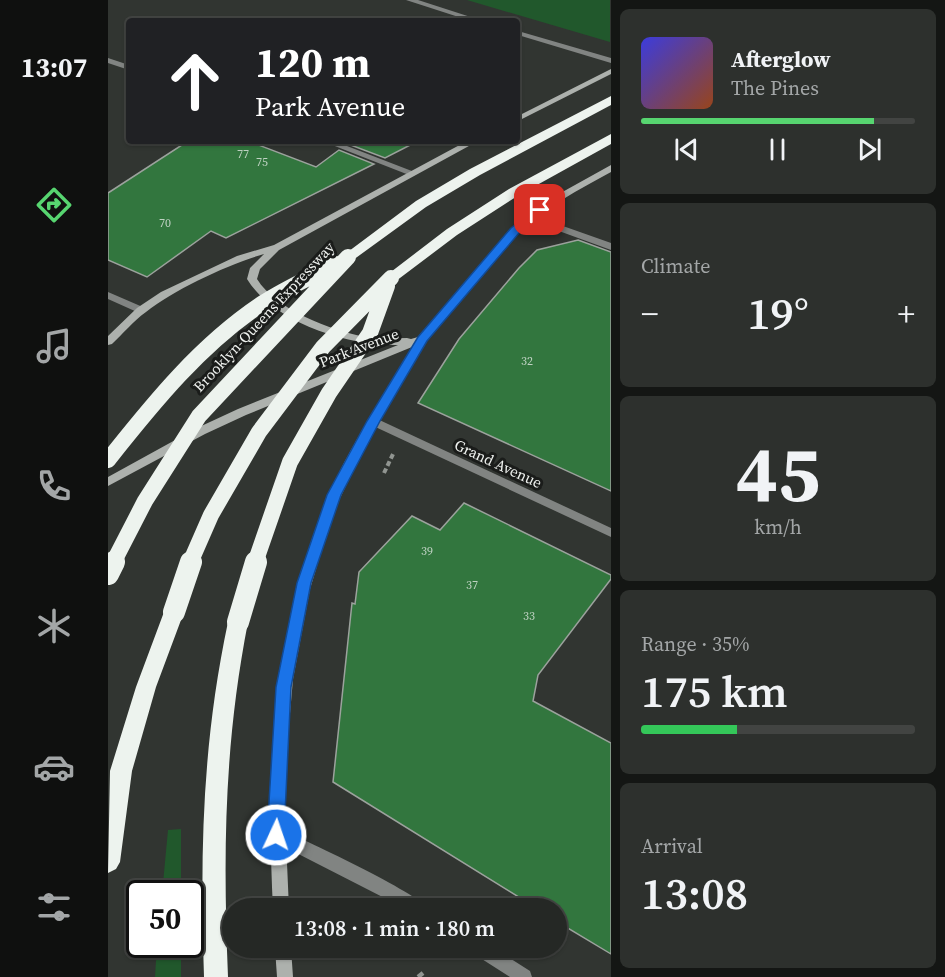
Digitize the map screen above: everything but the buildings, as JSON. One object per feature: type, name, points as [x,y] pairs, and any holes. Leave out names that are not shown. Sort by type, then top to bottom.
[{"type":"highway","name":"Brooklyn-Queens Expressway","points":[[108,574],[145,501],[200,416],[348,257],[430,199],[475,172],[610,100]]},
{"type":"highway","points":[[108,862],[121,771],[146,687],[191,561],[211,514],[259,432],[323,347],[391,278],[452,232],[514,192],[610,138]]},
{"type":"highway","points":[[108,460],[145,412],[238,322],[276,296],[348,257]]},
{"type":"highway","points":[[216,977],[214,897],[221,712],[238,622],[263,536],[290,462],[328,393],[370,333],[391,278]]},
{"type":"main road","points":[[520,118],[610,71]]},
{"type":"main road","points":[[108,342],[141,310],[165,294],[240,258],[278,247],[468,144]]},
{"type":"main road","name":"Park Avenue","points":[[108,482],[201,431],[242,412],[422,339],[515,230],[529,217],[610,168]]},
{"type":"main road","points":[[278,247],[255,268],[252,279],[261,292],[283,308],[322,327],[360,339],[387,342],[422,339]]},
{"type":"main road","points":[[280,898],[276,835],[284,687],[304,583],[334,495],[373,421],[422,339]]},
{"type":"main road","points":[[284,958],[285,977]]},
{"type":"street","points":[[410,0],[469,18]]},
{"type":"street","points":[[520,34],[610,61]]},
{"type":"street","points":[[108,60],[126,67]]},
{"type":"street","points":[[334,144],[412,173]]},
{"type":"street","points":[[529,217],[610,247]]},
{"type":"street","points":[[108,295],[141,310]]},
{"type":"street","name":"Grand Avenue","points":[[373,421],[610,533]]},
{"type":"street","points":[[276,835],[403,898]]},
{"type":"street","points":[[495,958],[524,977]]},
{"type":"path","points":[[384,473],[396,448]]},
{"type":"path","points":[[417,977],[423,973]]},
{"type":"green space","points":[[467,0],[610,0],[610,42]]},
{"type":"green space","points":[[181,829],[181,880],[163,880],[168,830]]},
{"type":"green space","points":[[156,958],[181,958],[181,977],[155,977]]},
{"type":"route","points":[[276,835],[284,687],[304,583],[334,495],[373,421],[422,339],[515,230],[540,210]]}]
